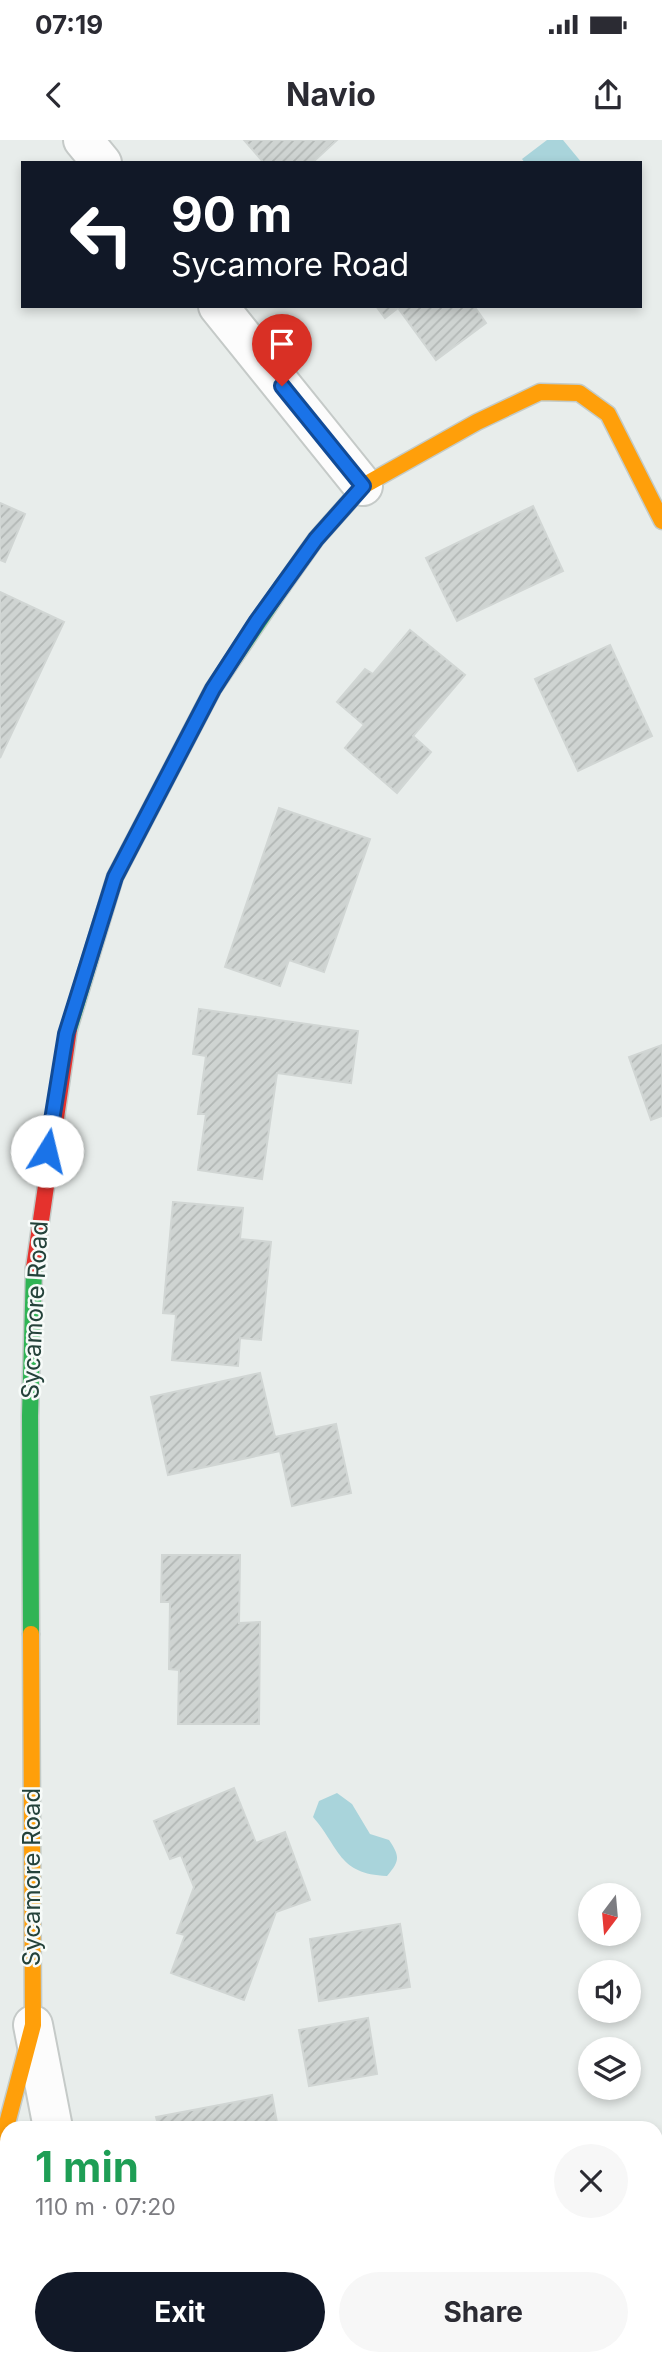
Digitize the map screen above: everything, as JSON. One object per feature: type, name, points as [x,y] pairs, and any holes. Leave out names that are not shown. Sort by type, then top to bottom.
[{"type":"street","points":[[83,140],[100,161]]},
{"type":"street","points":[[220,308],[363,486]]},
{"type":"street","name":"Sycamore Road","points":[[8,2121],[33,2025],[30,1416],[35,1251],[66,1034],[115,877],[213,689],[257,621],[316,539],[363,486],[477,422],[540,391],[579,393],[608,414],[662,521]]},
{"type":"street","points":[[33,2025],[52,2121]]},
{"type":"water","points":[[547,140],[563,140],[580,161],[524,161],[522,159]]},
{"type":"water","points":[[337,1793],[352,1804],[370,1834],[389,1840],[393,1846],[397,1858],[387,1876],[371,1874],[349,1865],[313,1817],[319,1801]]},
{"type":"building","points":[[244,140],[337,140],[314,161],[262,161]]},
{"type":"building","points":[[378,308],[398,308],[385,318]]},
{"type":"building","points":[[398,308],[475,308],[486,323],[436,360]]},
{"type":"building","points":[[0,503],[25,514],[5,562],[0,560]]},
{"type":"building","points":[[533,506],[563,571],[457,621],[426,558]]},
{"type":"building","points":[[0,592],[64,622],[0,758]]},
{"type":"building","points":[[410,630],[465,675],[413,736],[431,752],[397,793],[345,748],[364,725],[337,702],[365,669],[373,674]]},
{"type":"building","points":[[610,645],[652,736],[578,771],[535,679]]},
{"type":"building","points":[[279,808],[370,839],[324,972],[289,960],[280,986],[225,967]]},
{"type":"building","points":[[199,1009],[358,1031],[351,1083],[277,1073],[262,1179],[198,1170],[206,1114],[198,1114],[206,1056],[193,1054]]},
{"type":"building","points":[[662,1045],[662,1116],[651,1120],[629,1057]]},
{"type":"building","points":[[173,1202],[243,1208],[240,1239],[271,1242],[261,1340],[240,1338],[238,1366],[172,1360],[176,1314],[163,1313]]},
{"type":"building","points":[[260,1373],[275,1437],[336,1424],[351,1493],[292,1506],[280,1451],[168,1475],[151,1397]]},
{"type":"building","points":[[162,1555],[240,1555],[239,1623],[260,1622],[259,1724],[178,1724],[179,1670],[169,1669],[170,1602],[161,1602]]},
{"type":"building","points":[[234,1788],[256,1843],[285,1832],[310,1900],[276,1912],[244,2000],[171,1973],[185,1935],[177,1933],[194,1887],[181,1855],[170,1859],[154,1821]]},
{"type":"building","points":[[400,1924],[410,1987],[319,2001],[310,1939]]},
{"type":"building","points":[[368,2018],[377,2074],[309,2086],[299,2030]]},
{"type":"building","points":[[272,2095],[277,2121],[157,2121],[156,2117]]},
{"type":"traffic: fast","points":[[69,1029],[115,877],[213,689],[282,587]]},
{"type":"traffic: fast","points":[[31,1634],[30,1416],[34,1268]]},
{"type":"traffic: slow","points":[[282,587],[316,539],[363,486],[477,422],[540,392],[579,393],[608,414],[662,521]]},
{"type":"traffic: slow","points":[[8,2121],[33,2025],[31,1634]]},
{"type":"traffic: jam","points":[[34,1268],[69,1029]]},
{"type":"route","points":[[47,1151],[66,1034],[115,877],[213,689],[257,621],[316,539],[363,486],[282,386]]}]
